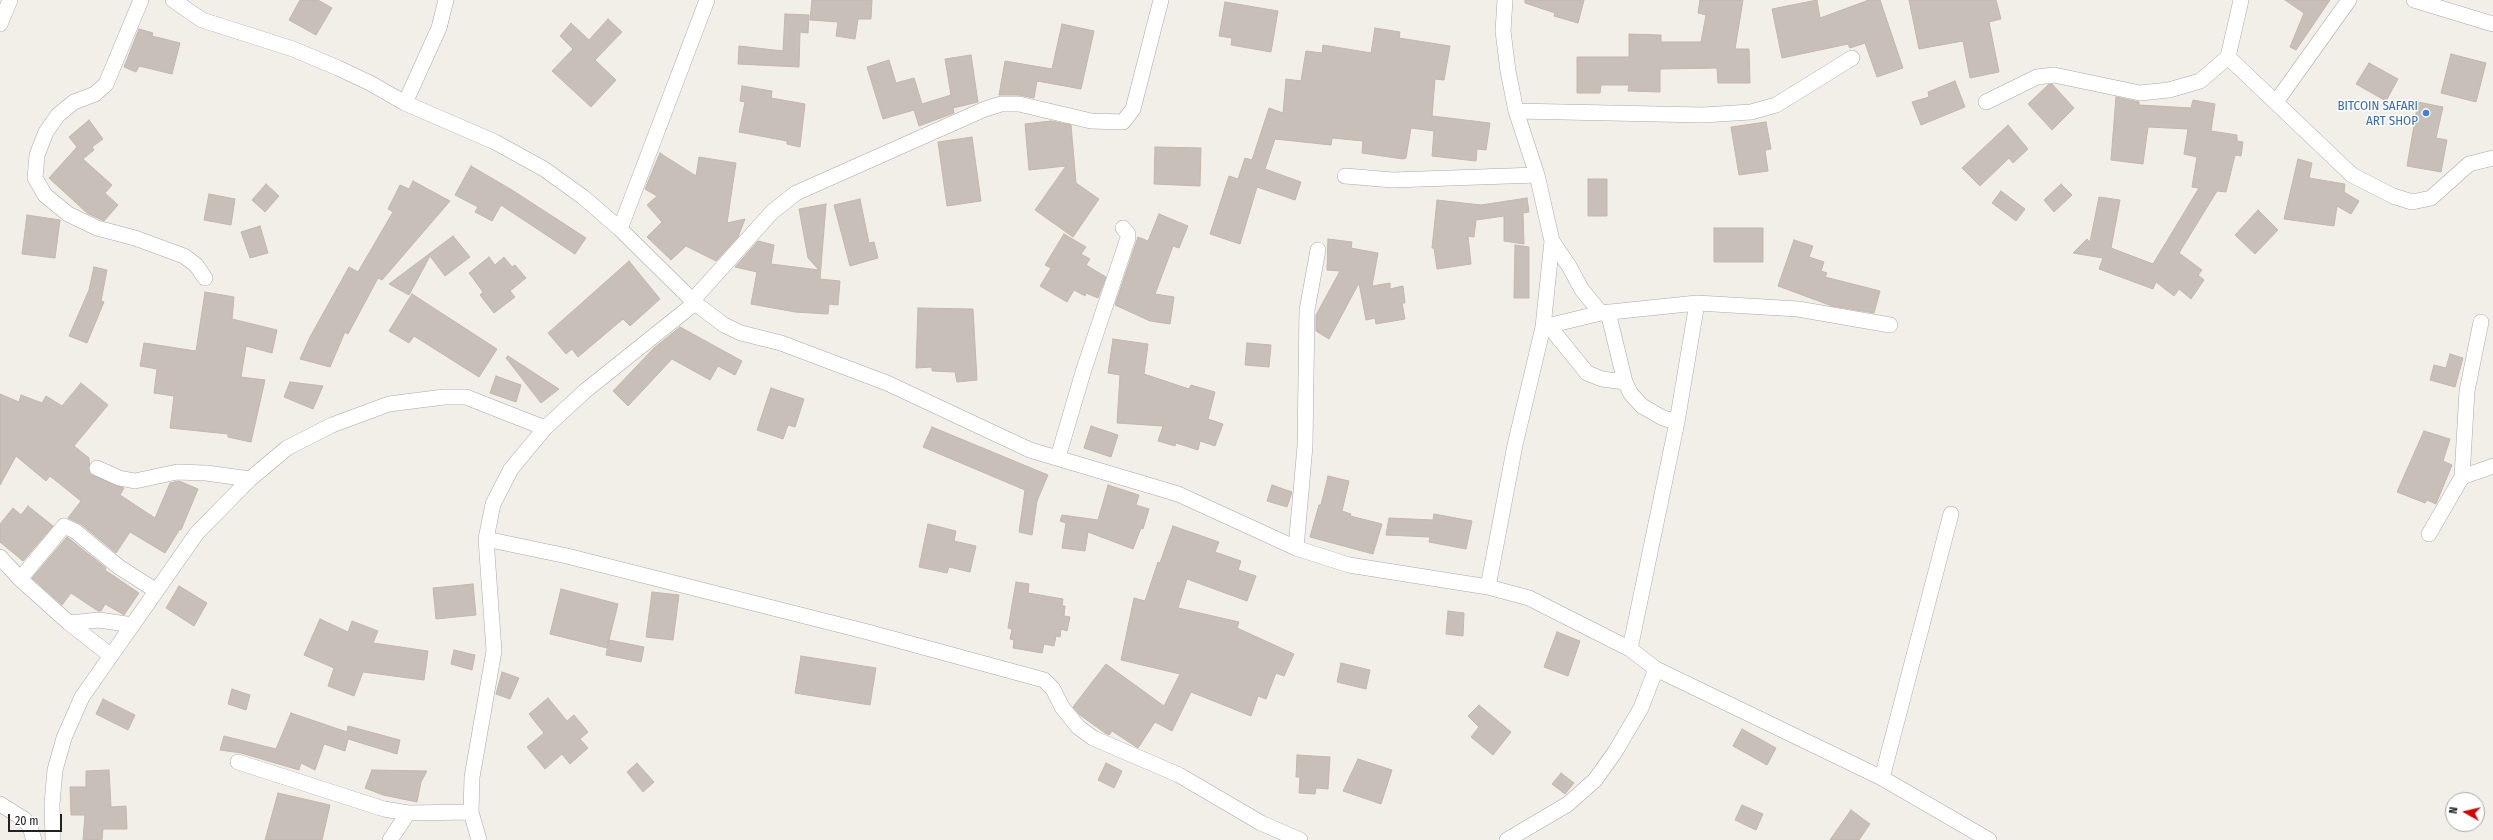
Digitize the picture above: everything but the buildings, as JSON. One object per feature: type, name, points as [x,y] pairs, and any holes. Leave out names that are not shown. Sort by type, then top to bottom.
[{"type":"street","points":[[0,24],[10,0]]},
{"type":"street","points":[[141,0],[106,84],[95,94],[74,102],[46,132],[37,155],[35,178],[45,194],[68,214],[97,228],[135,238],[184,256],[196,265],[205,278]]},
{"type":"street","points":[[173,0],[202,20],[299,51],[370,83],[405,103],[495,142],[544,170],[584,197],[620,229],[693,302],[724,325],[741,333],[780,343],[887,383],[1030,450],[1058,457],[1178,494],[1296,548],[1349,565],[1488,587],[1529,598],[1630,649],[1656,669],[1882,778],[1989,840]]},
{"type":"street","points":[[405,103],[439,28],[446,0]]},
{"type":"street","points":[[620,229],[708,0]]},
{"type":"street","points":[[479,840],[471,812],[472,777],[494,651],[486,539],[493,504],[511,469],[545,428],[585,390],[693,302],[772,212],[796,193],[1001,104],[1019,104],[1091,121],[1123,122],[1133,109],[1161,0]]},
{"type":"street","points":[[1488,587],[1515,445],[1546,327],[1552,241],[1537,175],[1516,111],[1503,31],[1506,0]]},
{"type":"street","points":[[1986,102],[2037,77],[2054,75],[2140,93],[2169,90],[2200,81],[2228,57],[2242,0]]},
{"type":"street","points":[[2276,102],[2349,0]]},
{"type":"street","points":[[2414,0],[2493,24]]},
{"type":"street","points":[[2228,57],[2352,175],[2393,196],[2412,202],[2431,198],[2469,164],[2493,158]]},
{"type":"street","points":[[1516,111],[1704,115],[1752,112],[1776,105],[1852,58]]},
{"type":"street","points":[[1345,176],[1393,180],[1537,175]]},
{"type":"street","points":[[1058,457],[1084,369],[1128,238],[1128,234],[1123,228]]},
{"type":"street","points":[[1552,241],[1569,266],[1582,290],[1604,313],[1625,382],[1631,394],[1642,406],[1663,418],[1677,422]]},
{"type":"street","points":[[1296,548],[1306,446],[1307,310],[1318,250]]},
{"type":"street","points":[[1546,327],[1604,313],[1697,303],[1798,309],[1890,325]]},
{"type":"street","points":[[1630,649],[1677,422],[1697,303]]},
{"type":"street","points":[[2429,534],[2462,477],[2467,392],[2481,322]]},
{"type":"street","points":[[1546,327],[1587,373],[1602,379],[1625,382]]},
{"type":"street","points":[[52,840],[52,804],[54,784],[64,738],[82,697],[110,655],[133,625],[155,590],[197,533],[250,479],[287,448],[332,425],[389,404],[444,397],[466,397],[545,428]]},
{"type":"street","points":[[2462,477],[2493,466]]},
{"type":"street","points":[[97,468],[119,478],[135,481],[177,472],[206,473],[250,479]]},
{"type":"street","points":[[1882,778],[1951,514]]},
{"type":"street","points":[[20,579],[64,526],[75,531],[118,567],[155,590]]},
{"type":"street","points":[[486,539],[567,556],[864,631],[1044,680],[1053,689],[1062,707],[1078,727],[1093,738],[1179,775],[1261,823],[1300,840]]},
{"type":"street","points":[[0,557],[20,579],[69,623],[110,655]]},
{"type":"street","points":[[69,623],[99,620],[133,625]]},
{"type":"street","points":[[1507,840],[1568,804],[1595,780],[1615,752],[1641,708],[1656,669]]},
{"type":"street","points":[[238,762],[360,802],[408,813],[471,812]]},
{"type":"street","points":[[0,804],[24,819],[30,827],[34,840]]},
{"type":"street","points":[[390,840],[408,813]]},
{"type":"place","name":"BITCOIN SAFARI ART SHOP","points":[[2426,113]]}]
